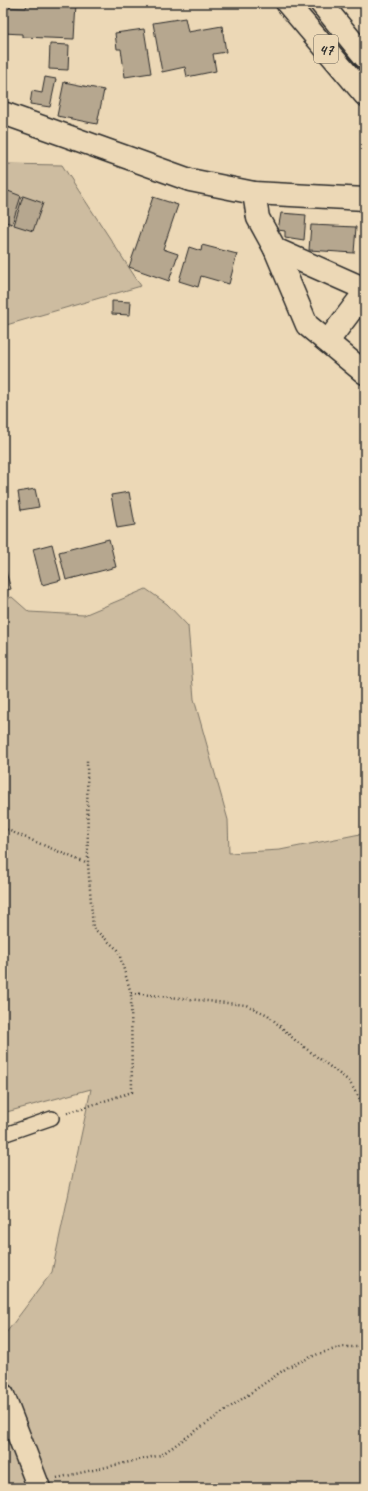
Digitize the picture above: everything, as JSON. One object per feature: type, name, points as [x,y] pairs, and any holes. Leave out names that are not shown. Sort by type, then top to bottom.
[{"type":"street","name":"47","points":[[287,3],[365,95]]},
{"type":"street","name":"47","points":[[321,3],[365,57]]},
{"type":"street","points":[[3,113],[190,180],[254,193],[365,199]]},
{"type":"street","points":[[254,193],[258,218],[275,249],[307,325],[365,372]]},
{"type":"street","points":[[275,249],[365,290],[328,341]]},
{"type":"street","points":[[3,1395],[38,1485]]},
{"type":"lane","points":[[3,1135],[52,1118]]},
{"type":"path","points":[[52,1118],[132,1092],[131,993],[118,950],[93,928],[88,864],[87,758]]},
{"type":"path","points":[[3,828],[88,864]]},
{"type":"path","points":[[131,993],[246,1005],[268,1015],[296,1041],[349,1081],[365,1108]]},
{"type":"path","points":[[38,1485],[161,1455],[288,1367],[318,1354],[342,1347],[365,1347]]},
{"type":"shaded area","points":[[3,164],[62,165],[141,286],[3,326]]},
{"type":"shaded area","points":[[146,589],[167,604],[188,626],[194,699],[228,820],[229,853],[280,850],[365,833],[365,1488],[3,1488],[3,1337],[52,1272],[91,1089],[3,1113],[3,600],[12,597],[29,612],[84,615]]},
{"type":"building","points":[[27,3],[76,3],[74,39],[22,37],[22,34],[3,33],[3,7],[26,8]]},
{"type":"building","points":[[185,18],[188,32],[222,26],[226,52],[213,54],[216,71],[187,77],[185,67],[162,72],[153,23]]},
{"type":"building","points":[[144,29],[151,73],[125,77],[121,49],[117,49],[115,33]]},
{"type":"building","points":[[50,44],[69,45],[68,70],[49,69]]},
{"type":"building","points":[[45,77],[56,79],[50,107],[30,104],[32,91],[42,93]]},
{"type":"building","points":[[64,82],[104,90],[97,124],[57,116]]},
{"type":"building","points":[[3,189],[21,196],[12,224],[3,221]]},
{"type":"building","points":[[23,196],[43,203],[33,231],[14,225]]},
{"type":"building","points":[[153,197],[178,205],[163,249],[178,254],[169,281],[129,267]]},
{"type":"building","points":[[281,213],[306,215],[304,240],[285,237],[285,231],[278,230]]},
{"type":"building","points":[[311,225],[356,227],[354,253],[309,250]]},
{"type":"building","points":[[202,245],[237,254],[229,284],[201,276],[198,287],[179,281],[189,247],[201,251]]},
{"type":"building","points":[[112,301],[131,302],[130,315],[112,314]]},
{"type":"building","points":[[35,489],[39,507],[21,510],[18,492]]},
{"type":"building","points":[[129,492],[135,525],[117,528],[111,495]]},
{"type":"building","points":[[109,539],[116,567],[66,580],[59,552]]},
{"type":"building","points":[[52,544],[61,580],[42,585],[33,549]]},
{"type":"building","points":[[3,562],[11,589],[3,591]]}]
